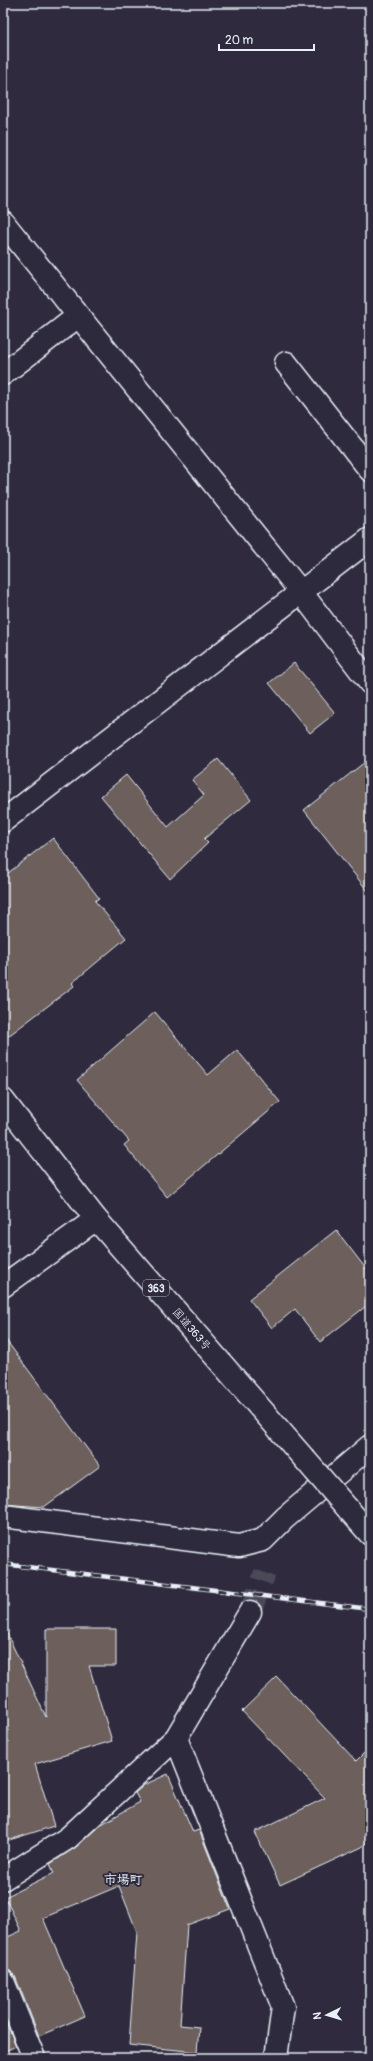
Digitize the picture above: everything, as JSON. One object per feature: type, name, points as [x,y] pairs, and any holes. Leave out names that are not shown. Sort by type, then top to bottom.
[{"type":"main road","points":[[3,222],[301,592],[370,683]]},
{"type":"main road","points":[[3,374],[78,316]]},
{"type":"main road","points":[[286,363],[370,470]]},
{"type":"main road","points":[[3,821],[370,539]]},
{"type":"main road","name":"国道363号","points":[[3,1100],[96,1219],[370,1534]]},
{"type":"main road","points":[[3,1286],[96,1219]]},
{"type":"main road","points":[[3,1516],[239,1546],[263,1540],[285,1518],[370,1446]]},
{"type":"main road","points":[[3,1879],[68,1838],[176,1738],[250,1612]]},
{"type":"main road","points":[[176,1738],[283,2007],[276,2058]]},
{"type":"main road","points":[[3,1981],[34,2058]]},
{"type":"building","points":[[294,663],[335,713],[310,733],[269,683]]},
{"type":"building","points":[[370,758],[370,894],[304,810]]},
{"type":"building","points":[[218,759],[251,800],[204,839],[208,843],[170,879],[101,796],[126,775],[168,827],[204,795],[192,780]]},
{"type":"building","points":[[53,838],[99,898],[95,901],[126,938],[72,983],[74,986],[3,1040],[3,877]]},
{"type":"building","points":[[155,1012],[208,1075],[237,1050],[280,1102],[167,1197],[124,1145],[129,1141],[77,1080]]},
{"type":"building","points":[[336,1230],[370,1274],[370,1303],[320,1342],[295,1309],[272,1328],[249,1299]]},
{"type":"building","points":[[3,1336],[100,1466],[44,1507],[3,1504]]},
{"type":"building","points":[[3,1625],[46,1717],[46,1629],[116,1629],[116,1666],[89,1666],[112,1741],[35,1764],[54,1826],[3,1842]]},
{"type":"building","points":[[277,1677],[356,1761],[370,1747],[370,1839],[362,1847],[280,1885],[255,1832],[325,1798],[242,1711]]},
{"type":"building","points":[[168,1774],[193,1832],[199,1830],[230,1909],[187,1925],[180,2025],[199,2027],[197,2052],[129,2045],[137,1932],[119,1886],[43,1918],[85,2016],[39,2036],[15,1976],[10,1971],[3,1969],[3,1939],[21,1931],[5,1897],[54,1873],[50,1864],[76,1847],[100,1825],[140,1802],[135,1793],[144,1785]]},
{"type":"building","points":[[3,2014],[16,2046],[3,2052]]},
{"type":"tunnel","points":[[250,1612],[265,1573]]},
{"type":"railway","points":[[3,1564],[370,1609]]},
{"type":"district","name":"市場町","points":[[123,1879]]}]
